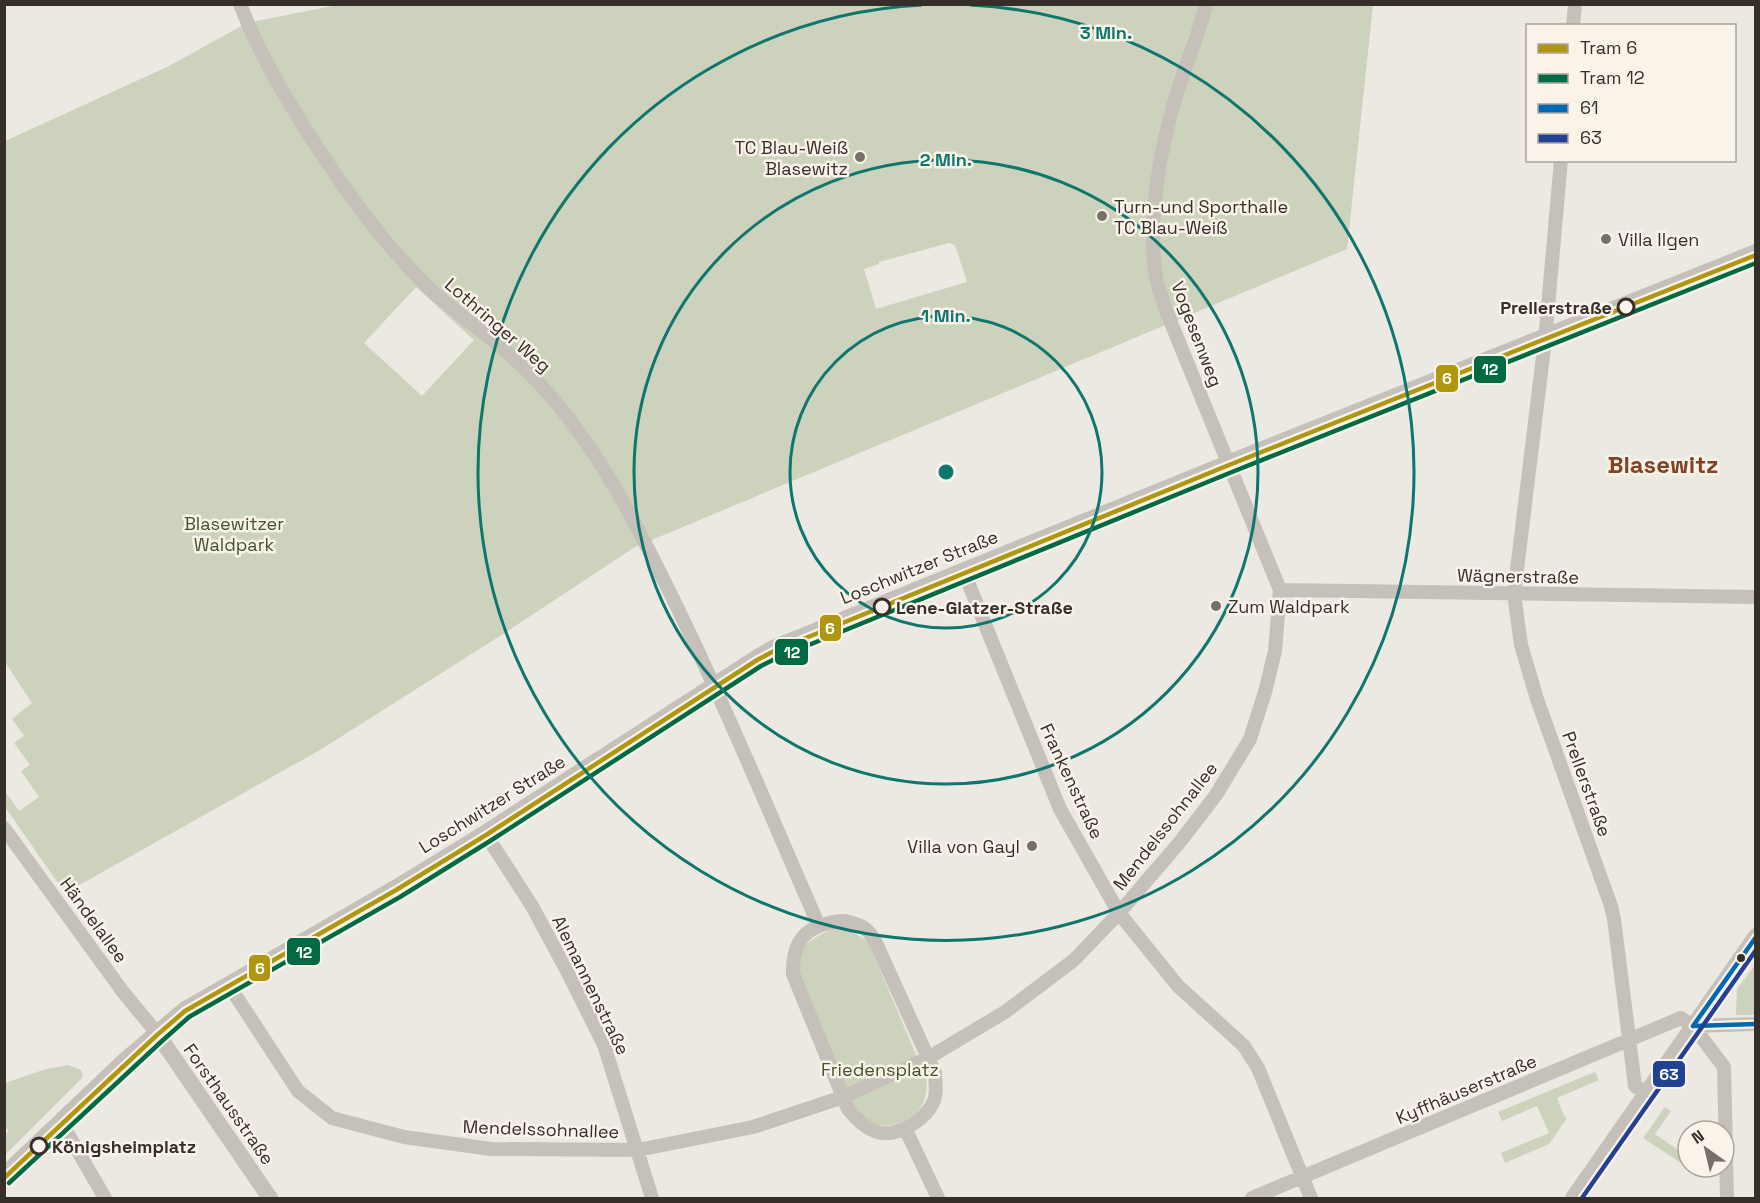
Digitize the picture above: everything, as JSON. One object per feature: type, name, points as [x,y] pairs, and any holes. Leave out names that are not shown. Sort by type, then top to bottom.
[{"type":"street","name":"Lothringer Weg","points":[[240,4],[250,31],[292,109],[350,197],[387,244],[427,287],[504,349],[529,373],[559,406],[601,464],[645,539],[714,685]]},
{"type":"street","name":"Vogesenweg","points":[[1206,4],[1203,20],[1176,96],[1161,159],[1153,226],[1153,249],[1156,278],[1165,308],[1228,463]]},
{"type":"street","points":[[1573,24],[1575,4]]},
{"type":"street","name":"Prellerstraße","points":[[1561,162],[1545,337],[1514,594],[1521,645],[1537,699],[1611,906],[1635,1086],[1647,1092]]},
{"type":"street","name":"Loschwitzer Straße","points":[[156,1032],[184,1010],[485,833],[773,648],[1755,252]]},
{"type":"street","name":"Mendelssohnallee","points":[[928,1058],[1005,1012],[1074,960],[1119,913],[1179,843],[1216,795],[1250,739],[1275,651],[1280,590],[1228,463]]},
{"type":"street","name":"Frankenstraße","points":[[963,570],[1060,809],[1119,913],[1178,986],[1244,1046],[1258,1068],[1311,1198]]},
{"type":"street","name":"Wägnerstraße","points":[[1280,590],[1755,597]]},
{"type":"street","points":[[714,685],[819,926]]},
{"type":"street","name":"Händelallee","points":[[4,828],[123,992],[156,1032]]},
{"type":"street","name":"Alemannenstraße","points":[[485,833],[532,906],[604,1045],[652,1198]]},
{"type":"street","points":[[845,921],[860,924],[870,931],[928,1058],[935,1073],[936,1090],[935,1099],[924,1114],[905,1128],[893,1133],[877,1132],[857,1119],[848,1109],[843,1098],[793,974],[793,956],[799,942],[808,932],[830,922],[845,921]]},
{"type":"street","points":[[1573,1198],[1755,936]]},
{"type":"street","name":"Mendelssohnallee","points":[[228,984],[298,1091],[332,1118],[404,1137],[491,1149],[638,1150],[753,1127],[843,1098]]},
{"type":"street","name":"Kyffhäuserstraße","points":[[1252,1198],[1629,1038],[1681,1018],[1693,1026]]},
{"type":"street","points":[[1693,1026],[1755,1024]]},
{"type":"street","points":[[1693,1026],[1724,1067],[1727,1198]]},
{"type":"street","points":[[4,1175],[156,1032]]},
{"type":"street","name":"Forsthausstraße","points":[[156,1032],[270,1198]]},
{"type":"street","points":[[843,1098],[928,1058]]},
{"type":"street","points":[[60,1122],[105,1198]]},
{"type":"street","points":[[905,1128],[938,1198]]},
{"type":"green space","name":"Blasewitzer Waldpark","points":[[338,5],[1373,5],[1347,249],[635,547],[320,750],[65,893],[5,807],[4,790],[19,811],[39,797],[21,771],[30,765],[14,743],[24,736],[12,719],[32,703],[5,662],[5,141],[167,67],[247,23]],"holes":[[[949,243],[955,245],[967,282],[876,309],[864,269],[879,264],[879,262]],[[416,287],[474,340],[422,396],[364,343]]]},
{"type":"green space","name":"Friedensplatz","points":[[833,929],[852,932],[868,942],[926,1078],[926,1095],[921,1107],[911,1117],[898,1123],[877,1125],[855,1108],[799,973],[802,950],[811,940]]},
{"type":"green space","points":[[1755,965],[1755,1015],[1736,1015],[1737,989]]},
{"type":"green space","name":"Königsheimplatz","points":[[68,1065],[81,1070],[83,1077],[5,1155],[5,1135],[9,1131],[5,1127],[5,1083],[46,1069]]},
{"type":"green space","points":[[1595,1072],[1599,1080],[1557,1098],[1567,1118],[1549,1144],[1505,1163],[1501,1153],[1549,1133],[1537,1106],[1502,1121],[1498,1112]]},
{"type":"green space","points":[[1665,1107],[1671,1111],[1655,1134],[1676,1149],[1676,1160],[1643,1138]]},
{"type":"tram line","name":"6","points":[[4,1178],[185,1011],[396,890],[486,835],[774,651],[1229,465],[1756,255]]},
{"type":"tram line","name":"12","points":[[9,1183],[189,1017],[400,897],[761,666],[1232,472],[1756,263]]},
{"type":"transit line","name":"61","points":[[1693,1026],[1756,937]]},
{"type":"transit line","name":"63","points":[[1582,1198],[1756,950]]},
{"type":"transit line","name":"61","points":[[1693,1026],[1756,1024]]},
{"type":"place","name":"TC Blau-Weiß Blasewitz","points":[[860,157]]},
{"type":"place","name":"Turn-und Sporthalle TC Blau-Weiß","points":[[1102,216]]},
{"type":"place","name":"Villa Ilgen","points":[[1606,239]]},
{"type":"place","name":"Prellerstraße","points":[[1626,307]]},
{"type":"place","name":"Zum Waldpark","points":[[1216,606]]},
{"type":"place","name":"Lene-Glatzer-Straße","points":[[882,607]]},
{"type":"place","name":"Villa von Gayl","points":[[1032,846]]},
{"type":"place","name":"Königsheimplatz","points":[[39,1146]]},
{"type":"district","name":"Blasewitz","points":[[1663,464]]}]
